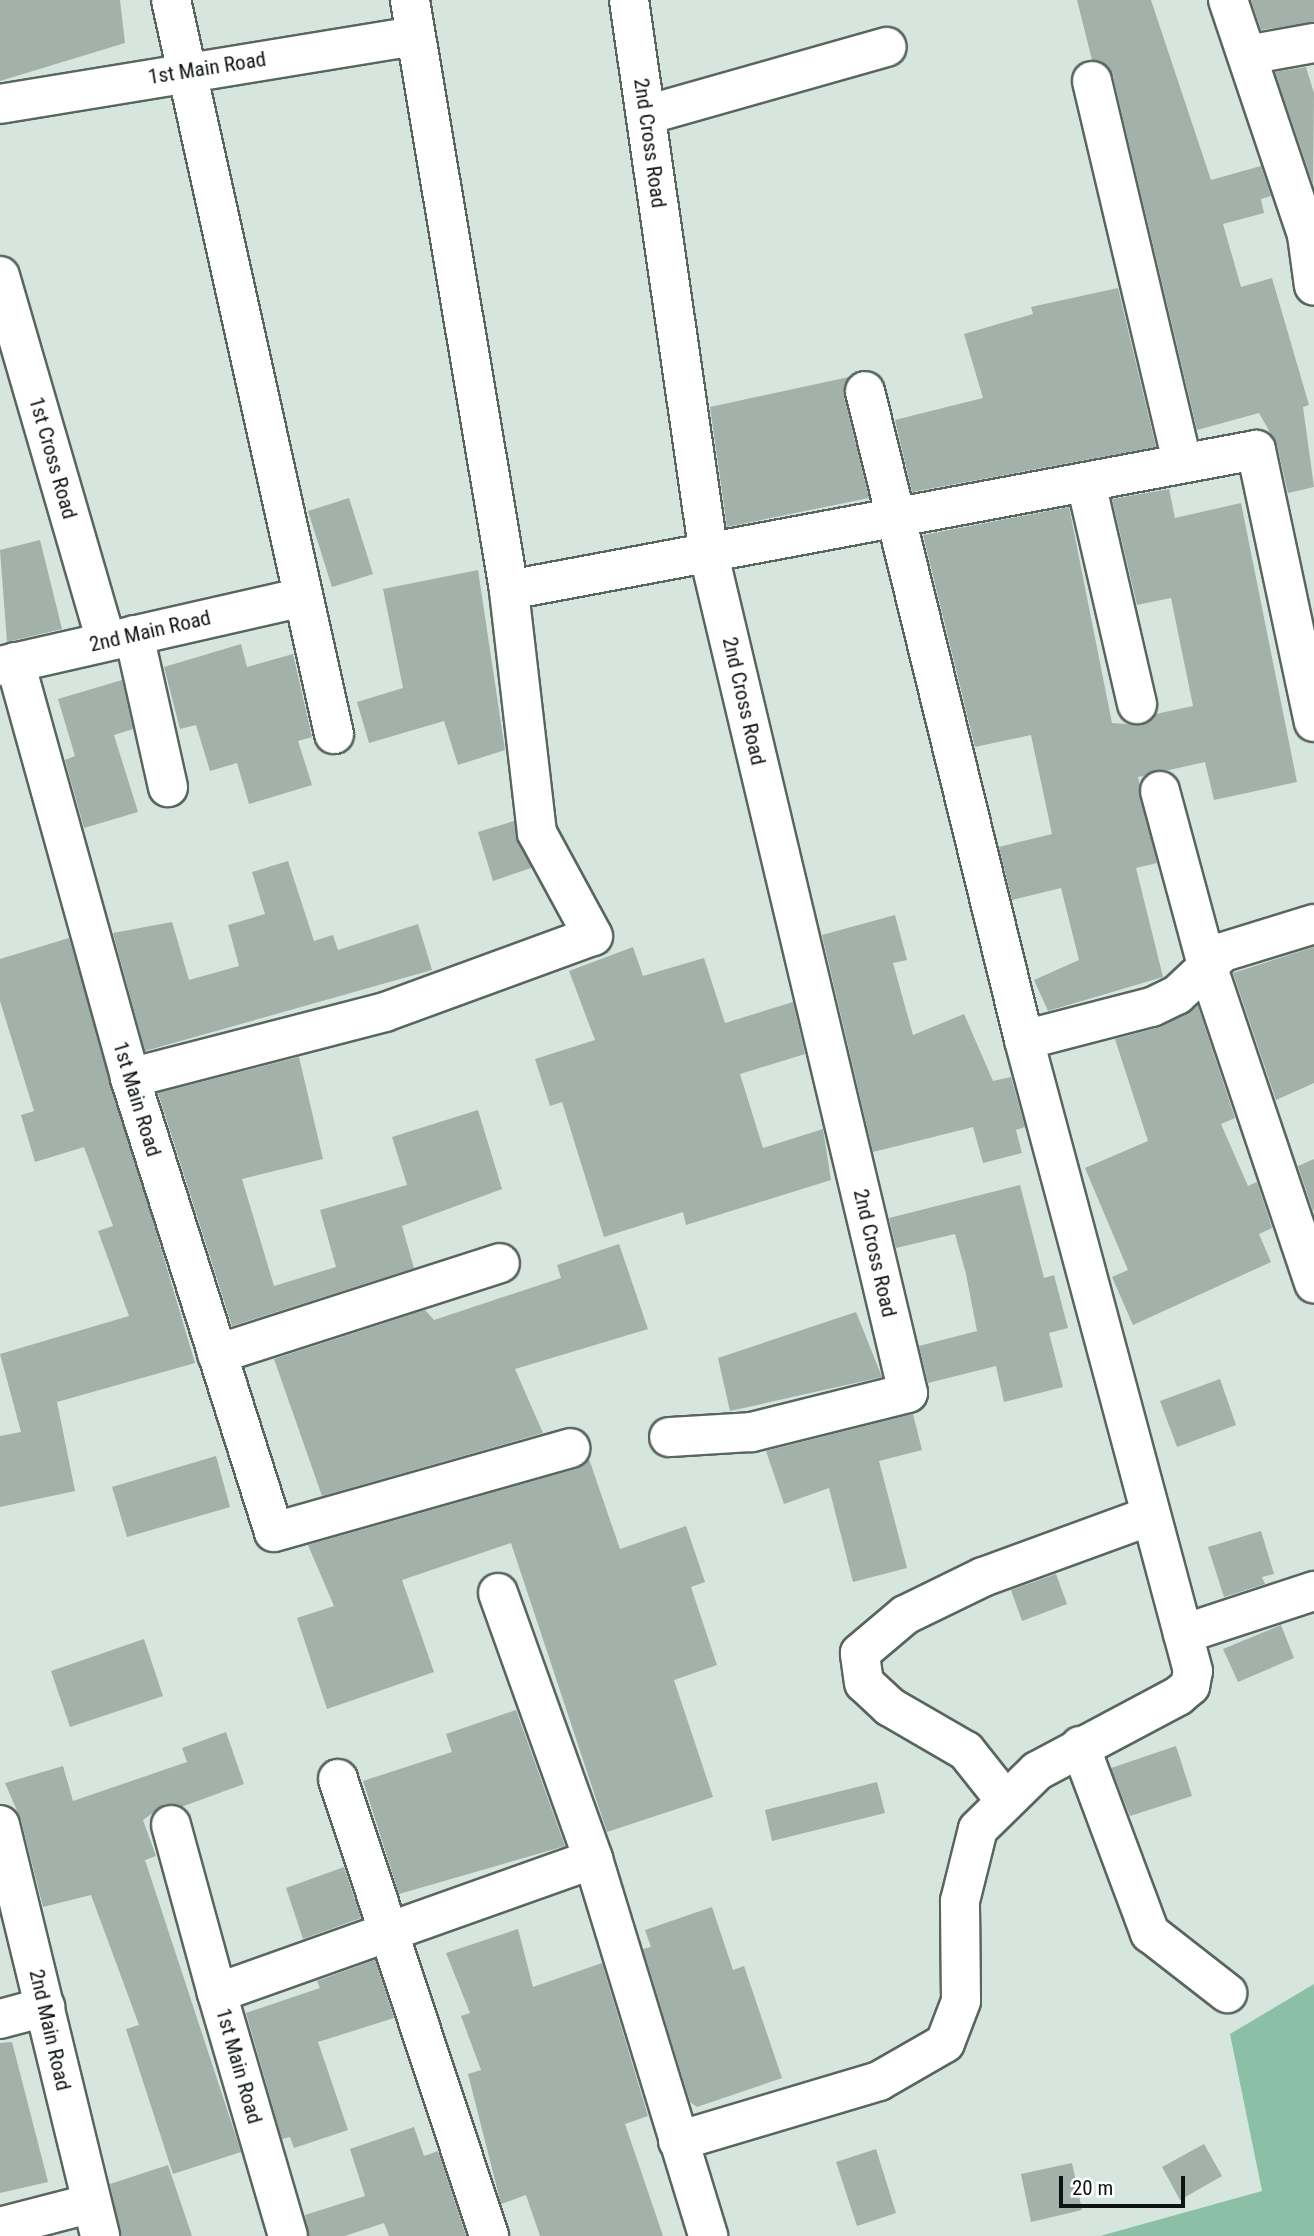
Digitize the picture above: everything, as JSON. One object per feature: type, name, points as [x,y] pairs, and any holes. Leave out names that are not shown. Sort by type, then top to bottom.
[{"type":"street","points":[[171,0],[300,598],[334,734]]},
{"type":"street","name":"2nd Cross Road","points":[[629,0],[709,555],[908,1393],[751,1432],[670,1437]]},
{"type":"street","points":[[1228,0],[1310,235],[1314,286]]},
{"type":"street","points":[[130,1078],[385,1012],[593,936],[537,833],[509,590],[412,18]]},
{"type":"street","name":"1st Main Road","points":[[0,104],[185,70],[412,18]]},
{"type":"street","points":[[1247,55],[1314,43]]},
{"type":"street","points":[[646,115],[887,47]]},
{"type":"street","points":[[1092,81],[1182,463]]},
{"type":"street","name":"1st Cross Road","points":[[0,276],[168,787]]},
{"type":"street","points":[[678,2141],[879,2081],[945,2043],[961,2001],[961,1901],[978,1829],[1005,1800],[1080,1746],[1151,1714],[1190,1686],[1193,1671],[1024,1040],[892,520],[865,391]]},
{"type":"street","points":[[509,590],[709,555],[1256,450],[1310,662],[1314,722]]},
{"type":"street","points":[[1086,482],[1137,704]]},
{"type":"street","name":"2nd Main Road","points":[[8,664],[300,598]]},
{"type":"street","name":"1st Main Road","points":[[8,664],[130,1078],[274,1532],[570,1448]]},
{"type":"street","points":[[1160,791],[1207,965],[1314,1283]]},
{"type":"street","points":[[1024,1040],[1152,1007],[1177,995],[1223,953],[1314,924]]},
{"type":"street","points":[[217,1354],[500,1263]]},
{"type":"street","points":[[1005,1800],[966,1751],[890,1707],[864,1683],[860,1653],[905,1615],[983,1577],[1150,1516]]},
{"type":"street","points":[[1183,1634],[1314,1591]]},
{"type":"street","points":[[498,1593],[593,1859],[708,2236]]},
{"type":"street","points":[[1080,1746],[1150,1934],[1227,1993]]},
{"type":"street","points":[[338,1779],[392,1930],[489,2236]]},
{"type":"street","name":"2nd Main Road","points":[[0,1825],[94,2220]]},
{"type":"street","points":[[171,1825],[217,1993]]},
{"type":"street","name":"1st Main Road","points":[[288,2236],[217,1993],[593,1859]]},
{"type":"street","points":[[0,2019],[45,2007]]},
{"type":"street","points":[[0,2227],[94,2220]]},
{"type":"green space","points":[[1314,1984],[1314,2236],[1100,2236],[1262,2191],[1230,2034]]},
{"type":"building","points":[[0,0],[120,0],[125,43],[0,81]]},
{"type":"building","points":[[1077,0],[1151,0],[1211,180],[1261,166],[1271,196],[1261,199],[1264,213],[1223,224],[1241,287],[1272,278],[1309,405],[1303,407],[1314,487],[1288,493],[1277,445],[1259,413],[1197,430],[1113,76],[1092,60]]},
{"type":"building","points":[[1251,0],[1314,0],[1314,22],[1261,30]]},
{"type":"building","points":[[1306,67],[1314,93],[1313,184],[1275,72]]},
{"type":"building","points":[[1118,288],[1156,447],[912,492],[895,420],[983,398],[964,334],[1033,314],[1031,307]]},
{"type":"building","points":[[849,377],[844,396],[869,498],[727,527],[710,407]]},
{"type":"building","points":[[1169,489],[1175,518],[1241,503],[1297,782],[1214,800],[1205,762],[1138,777],[1157,863],[1136,868],[1163,977],[1048,1011],[1034,980],[1079,960],[1061,888],[1012,900],[999,847],[1052,834],[1031,735],[975,747],[923,535],[1069,507],[1112,723],[1141,725],[1156,714],[1193,706],[1171,598],[1137,605],[1112,499]]},
{"type":"building","points":[[349,498],[373,574],[332,587],[308,511]]},
{"type":"building","points":[[40,540],[62,629],[7,642],[0,550]]},
{"type":"building","points":[[478,570],[505,750],[458,765],[444,721],[369,743],[357,702],[403,688],[383,589]]},
{"type":"building","points":[[241,644],[247,667],[293,654],[312,737],[298,741],[312,785],[249,804],[237,763],[210,771],[196,725],[180,729],[164,667]]},
{"type":"building","points":[[122,680],[133,729],[114,735],[138,812],[84,828],[65,760],[75,756],[58,699]]},
{"type":"building","points":[[514,821],[531,868],[493,881],[478,832]]},
{"type":"building","points":[[288,861],[314,941],[333,935],[338,950],[418,924],[432,970],[145,1051],[113,933],[172,922],[189,980],[239,966],[228,925],[265,914],[252,872]]},
{"type":"building","points":[[895,915],[907,960],[893,963],[913,1035],[964,1014],[993,1081],[1011,1077],[1025,1127],[1016,1130],[1022,1153],[983,1163],[973,1127],[873,1152],[822,935]]},
{"type":"building","points":[[69,938],[195,1363],[57,1402],[75,1491],[0,1507],[0,1436],[21,1432],[0,1354],[129,1316],[98,1231],[113,1226],[84,1147],[35,1162],[21,1115],[34,1111],[0,1001],[0,959]]},
{"type":"building","points":[[633,947],[643,976],[704,958],[725,1023],[793,1002],[805,1054],[740,1074],[763,1148],[823,1129],[831,1180],[686,1225],[683,1212],[604,1237],[562,1102],[550,1106],[535,1059],[595,1040],[569,971]]},
{"type":"building","points":[[1314,947],[1314,1083],[1276,1100],[1233,973]]},
{"type":"building","points":[[1198,1006],[1235,1118],[1221,1124],[1248,1186],[1257,1182],[1272,1228],[1259,1234],[1271,1262],[1133,1325],[1112,1277],[1128,1270],[1085,1168],[1148,1141],[1115,1039],[1161,1027]]},
{"type":"building","points":[[299,1057],[323,1159],[242,1179],[274,1286],[336,1267],[320,1210],[407,1185],[392,1137],[478,1110],[502,1189],[402,1226],[414,1268],[232,1326],[158,1093]]},
{"type":"building","points":[[1314,1159],[1314,1211],[1313,1211],[1298,1166]]},
{"type":"building","points":[[1020,1185],[1044,1278],[1054,1275],[1068,1328],[1049,1333],[1063,1387],[1004,1402],[996,1366],[928,1383],[919,1346],[977,1331],[966,1274],[955,1234],[896,1248],[889,1218]]},
{"type":"building","points":[[619,1244],[648,1329],[515,1369],[543,1433],[322,1496],[274,1359],[425,1310],[434,1320],[561,1278],[557,1265]]},
{"type":"building","points":[[856,1312],[882,1377],[730,1411],[718,1358]]},
{"type":"building","points":[[1220,1379],[1236,1425],[1177,1447],[1160,1401]]},
{"type":"building","points":[[913,1414],[922,1450],[879,1461],[907,1568],[853,1582],[829,1488],[784,1504],[766,1451]]},
{"type":"building","points":[[216,1456],[230,1507],[127,1537],[112,1487]]},
{"type":"building","points":[[589,1459],[620,1549],[686,1526],[705,1582],[691,1587],[717,1665],[674,1680],[713,1797],[607,1832],[511,1543],[402,1580],[434,1672],[327,1709],[297,1618],[334,1606],[308,1545],[576,1469]]},
{"type":"building","points":[[1261,1531],[1274,1574],[1262,1577],[1265,1584],[1224,1597],[1208,1547]]},
{"type":"building","points":[[1056,1574],[1067,1604],[1022,1621],[1011,1590]]},
{"type":"building","points":[[1281,1625],[1294,1658],[1238,1682],[1223,1649]]},
{"type":"building","points":[[144,1639],[163,1696],[70,1727],[51,1671]]},
{"type":"building","points":[[516,1710],[565,1846],[399,1894],[363,1781],[452,1752],[446,1734]]},
{"type":"building","points":[[226,1732],[244,1784],[181,1807],[165,1804],[143,1820],[156,1856],[145,1860],[241,2152],[173,2174],[126,2029],[139,2025],[91,1895],[43,1907],[21,1820],[5,1783],[63,1766],[73,1801],[187,1762],[182,1748]]},
{"type":"building","points":[[1176,1746],[1192,1796],[1130,1816],[1111,1768]]},
{"type":"building","points":[[877,1782],[885,1813],[772,1841],[765,1810]]},
{"type":"building","points":[[344,1867],[361,1918],[303,1939],[286,1888]]},
{"type":"building","points":[[712,1907],[733,1970],[744,1966],[782,2078],[697,2107],[690,2102],[643,1949],[651,1947],[645,1930]]},
{"type":"building","points":[[518,1929],[533,1987],[602,1963],[648,2116],[625,2124],[663,2236],[540,2236],[526,2195],[501,2204],[468,2074],[481,2070],[461,2016],[470,2013],[446,1953]]},
{"type":"building","points":[[375,1960],[394,2018],[318,2042],[348,2130],[294,2148],[290,2137],[282,2139],[246,2013],[320,1988],[317,1981]]},
{"type":"building","points":[[12,2042],[48,2182],[0,2193],[0,2043]]},
{"type":"building","points":[[414,2127],[424,2156],[438,2151],[466,2236],[389,2236],[384,2223],[345,2236],[309,2236],[305,2215],[365,2196],[350,2149]]},
{"type":"building","points":[[1204,2144],[1222,2176],[1180,2200],[1162,2167]]},
{"type":"building","points":[[876,2149],[896,2213],[857,2226],[836,2162]]},
{"type":"building","points":[[1072,2163],[1082,2210],[1031,2222],[1021,2174]]},
{"type":"building","points":[[168,2165],[192,2236],[121,2236],[110,2184]]}]
